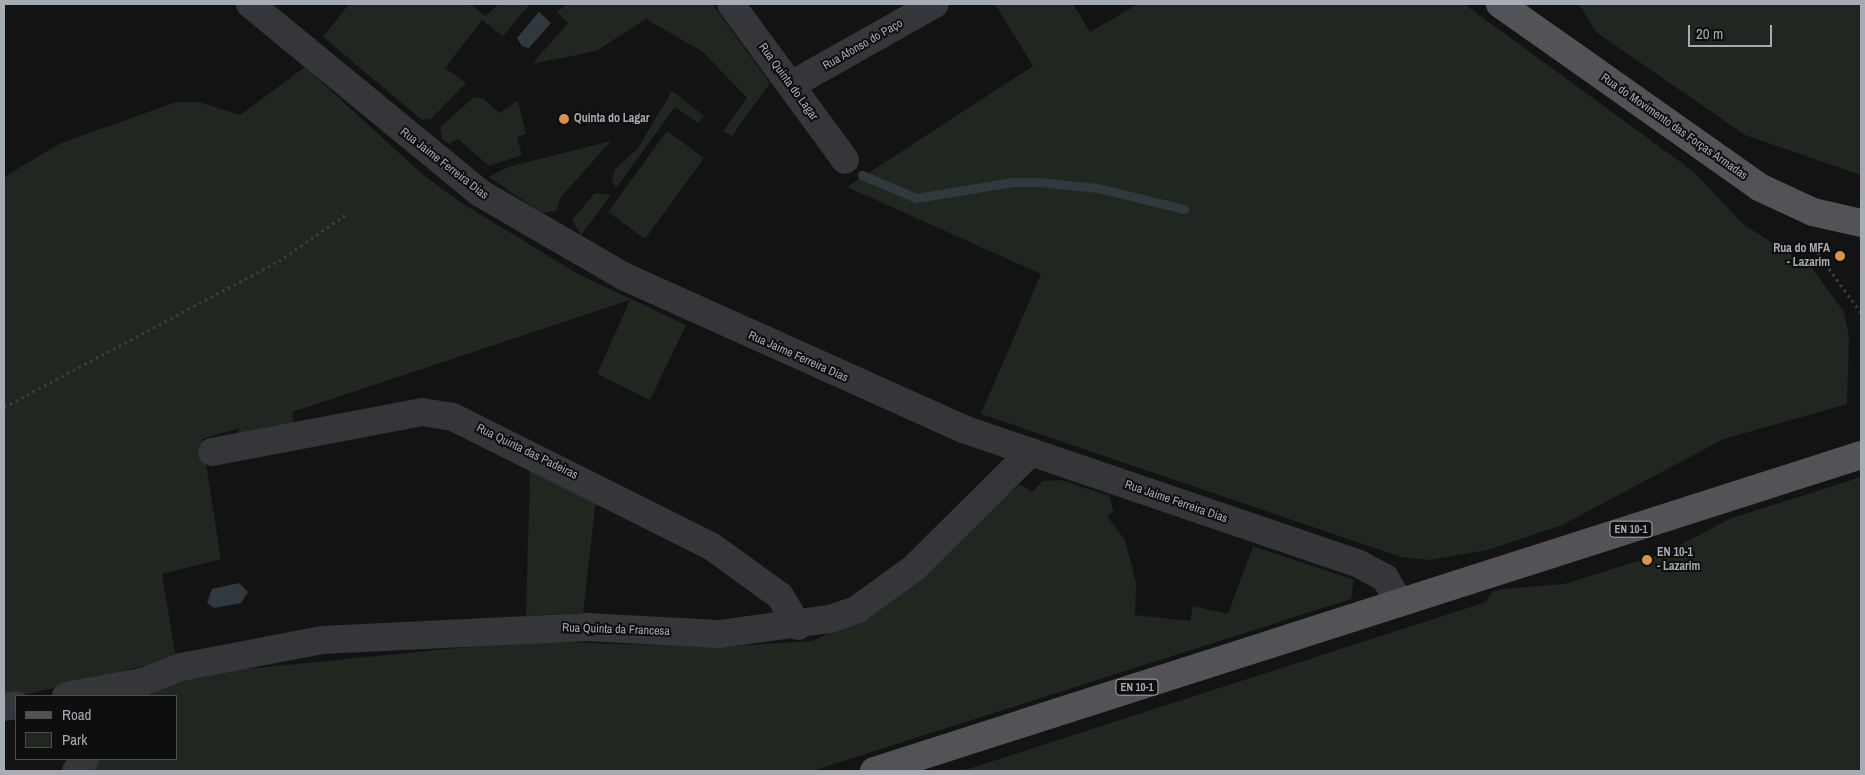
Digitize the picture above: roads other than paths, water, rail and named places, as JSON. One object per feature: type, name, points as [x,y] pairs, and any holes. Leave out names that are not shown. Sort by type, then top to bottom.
[{"type":"main road","name":"Rua do Movimento das Forças Armadas","points":[[1500,4],[1759,187],[1814,212],[1861,223]]},
{"type":"main road","name":"EN 10-1","points":[[874,771],[1861,455]]},
{"type":"street","name":"Rua Jaime Ferreira Dias","points":[[250,4],[447,170],[566,246],[873,391],[1031,452],[1359,564],[1385,578],[1400,603]]},
{"type":"street","name":"Rua Quinta do Lagar","points":[[731,4],[845,160]]},
{"type":"street","name":"Rua Afonso do Paço","points":[[791,85],[933,4]]},
{"type":"street","name":"Rua Quinta das Padeiras","points":[[212,452],[422,412],[453,417],[711,546],[780,596],[798,626]]},
{"type":"street","name":"Rua Quinta da Francesa","points":[[76,695],[136,689],[246,652],[323,640],[586,627],[719,634],[798,626],[856,610],[882,593],[914,568],[1031,452]]},
{"type":"street","points":[[76,771],[84,760]]},
{"type":"waterway","points":[[862,175],[916,198],[1013,182],[1038,182],[1098,188],[1184,209]]},
{"type":"place","name":"Quinta do Lagar","points":[[564,119]]},
{"type":"place","name":"Rua do MFA - Lazarim","points":[[1840,256]]},
{"type":"place","name":"EN 10-1 - Lazarim","points":[[1647,560]]}]
